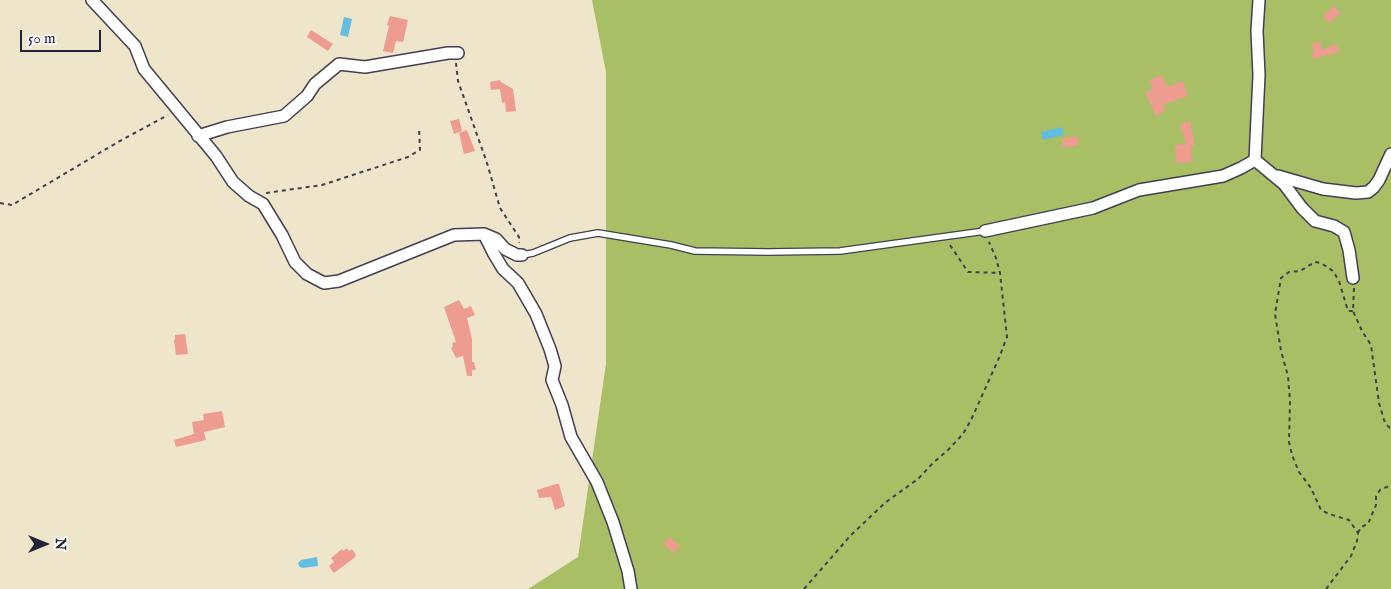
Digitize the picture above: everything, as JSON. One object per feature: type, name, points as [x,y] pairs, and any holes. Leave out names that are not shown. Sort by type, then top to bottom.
[{"type":"street","points":[[92,0],[135,46],[144,68],[216,156],[232,182],[263,204],[282,235],[295,262],[307,274],[324,283],[339,281],[454,235],[484,234],[496,239],[505,249],[521,255]]},
{"type":"street","points":[[1255,160],[1259,75],[1257,31],[1259,0]]},
{"type":"street","points":[[198,136],[227,127],[284,116],[307,96],[315,84],[339,64],[365,67],[456,53]]},
{"type":"street","points":[[1276,177],[1323,190],[1356,193],[1368,192],[1379,180],[1391,154]]},
{"type":"street","points":[[1255,160],[1284,184],[1302,208],[1316,221],[1334,226],[1344,232],[1349,250],[1352,278]]},
{"type":"street","points":[[984,231],[1093,208],[1140,190],[1223,176],[1255,160]]},
{"type":"street","points":[[484,234],[503,268],[518,283],[536,314],[555,366],[552,380],[562,405],[571,437],[596,482],[613,522],[628,571],[631,589]]},
{"type":"lane","points":[[521,255],[533,253],[570,238],[598,233],[671,245],[694,251],[760,252],[840,251],[984,231]]},
{"type":"path","points":[[456,53],[458,81],[487,162],[500,208],[519,237],[521,255]]},
{"type":"path","points":[[0,202],[12,205],[118,142],[178,110]]},
{"type":"path","points":[[251,197],[322,185],[408,157],[420,150],[419,128]]},
{"type":"path","points":[[804,589],[851,535],[886,502],[918,479],[963,434],[981,399],[1007,337],[1000,273],[996,258],[984,231]]},
{"type":"path","points":[[944,236],[968,272],[1000,273]]},
{"type":"path","points":[[1353,311],[1348,310],[1339,281],[1332,271],[1320,263],[1315,262],[1300,270],[1288,272],[1282,278],[1275,314],[1284,366],[1288,376],[1290,401],[1288,442],[1300,472],[1312,488],[1321,510],[1349,520],[1358,533]]},
{"type":"path","points":[[1352,278],[1353,311],[1362,331],[1372,345],[1377,394],[1386,423],[1391,429]]},
{"type":"path","points":[[1326,589],[1351,556],[1358,533],[1361,527],[1368,524],[1376,505],[1376,496],[1380,490],[1391,485]]},
{"type":"green space","points":[[592,0],[1391,0],[1391,589],[528,589],[578,557],[606,364],[606,72]]},
{"type":"water","points":[[344,17],[352,19],[348,37],[340,35]]},
{"type":"water","points":[[1062,127],[1064,135],[1043,140],[1041,132]]},
{"type":"water","points":[[317,557],[318,566],[302,568],[299,566],[298,563],[301,560]]},
{"type":"building","points":[[1333,6],[1341,13],[1329,23],[1323,16]]},
{"type":"building","points":[[390,16],[408,20],[403,42],[396,41],[393,53],[383,51]]},
{"type":"building","points":[[311,30],[333,44],[328,51],[307,37]]},
{"type":"building","points":[[1320,42],[1322,50],[1336,44],[1340,52],[1313,59],[1312,54],[1314,53],[1311,44]]},
{"type":"building","points":[[1162,75],[1167,87],[1183,81],[1188,96],[1163,105],[1165,111],[1156,116],[1145,92],[1153,89],[1149,80]]},
{"type":"building","points":[[500,80],[513,89],[516,111],[506,112],[505,102],[502,103],[500,89],[491,90],[490,82]]},
{"type":"building","points":[[459,119],[462,131],[454,134],[450,121]]},
{"type":"building","points":[[1190,121],[1195,146],[1191,146],[1192,162],[1176,163],[1175,145],[1186,144],[1180,124]]},
{"type":"building","points":[[467,130],[475,151],[464,154],[459,133]]},
{"type":"building","points":[[1077,136],[1079,145],[1063,148],[1062,139]]},
{"type":"building","points":[[459,300],[464,309],[471,306],[475,315],[467,318],[472,339],[472,362],[474,362],[476,370],[472,370],[472,376],[467,376],[463,356],[456,358],[451,348],[453,347],[452,343],[456,342],[444,307]]},
{"type":"building","points":[[185,334],[188,354],[176,355],[175,335]]},
{"type":"building","points":[[222,411],[225,427],[204,432],[206,440],[176,447],[174,440],[194,434],[192,422],[204,420],[203,414]]},
{"type":"building","points":[[559,484],[565,506],[555,510],[551,497],[539,498],[537,490]]},
{"type":"building","points":[[669,537],[680,546],[674,553],[663,544]]},
{"type":"building","points":[[347,548],[349,551],[352,549],[356,555],[334,573],[329,566],[334,562],[331,558],[342,549],[343,551]]}]
